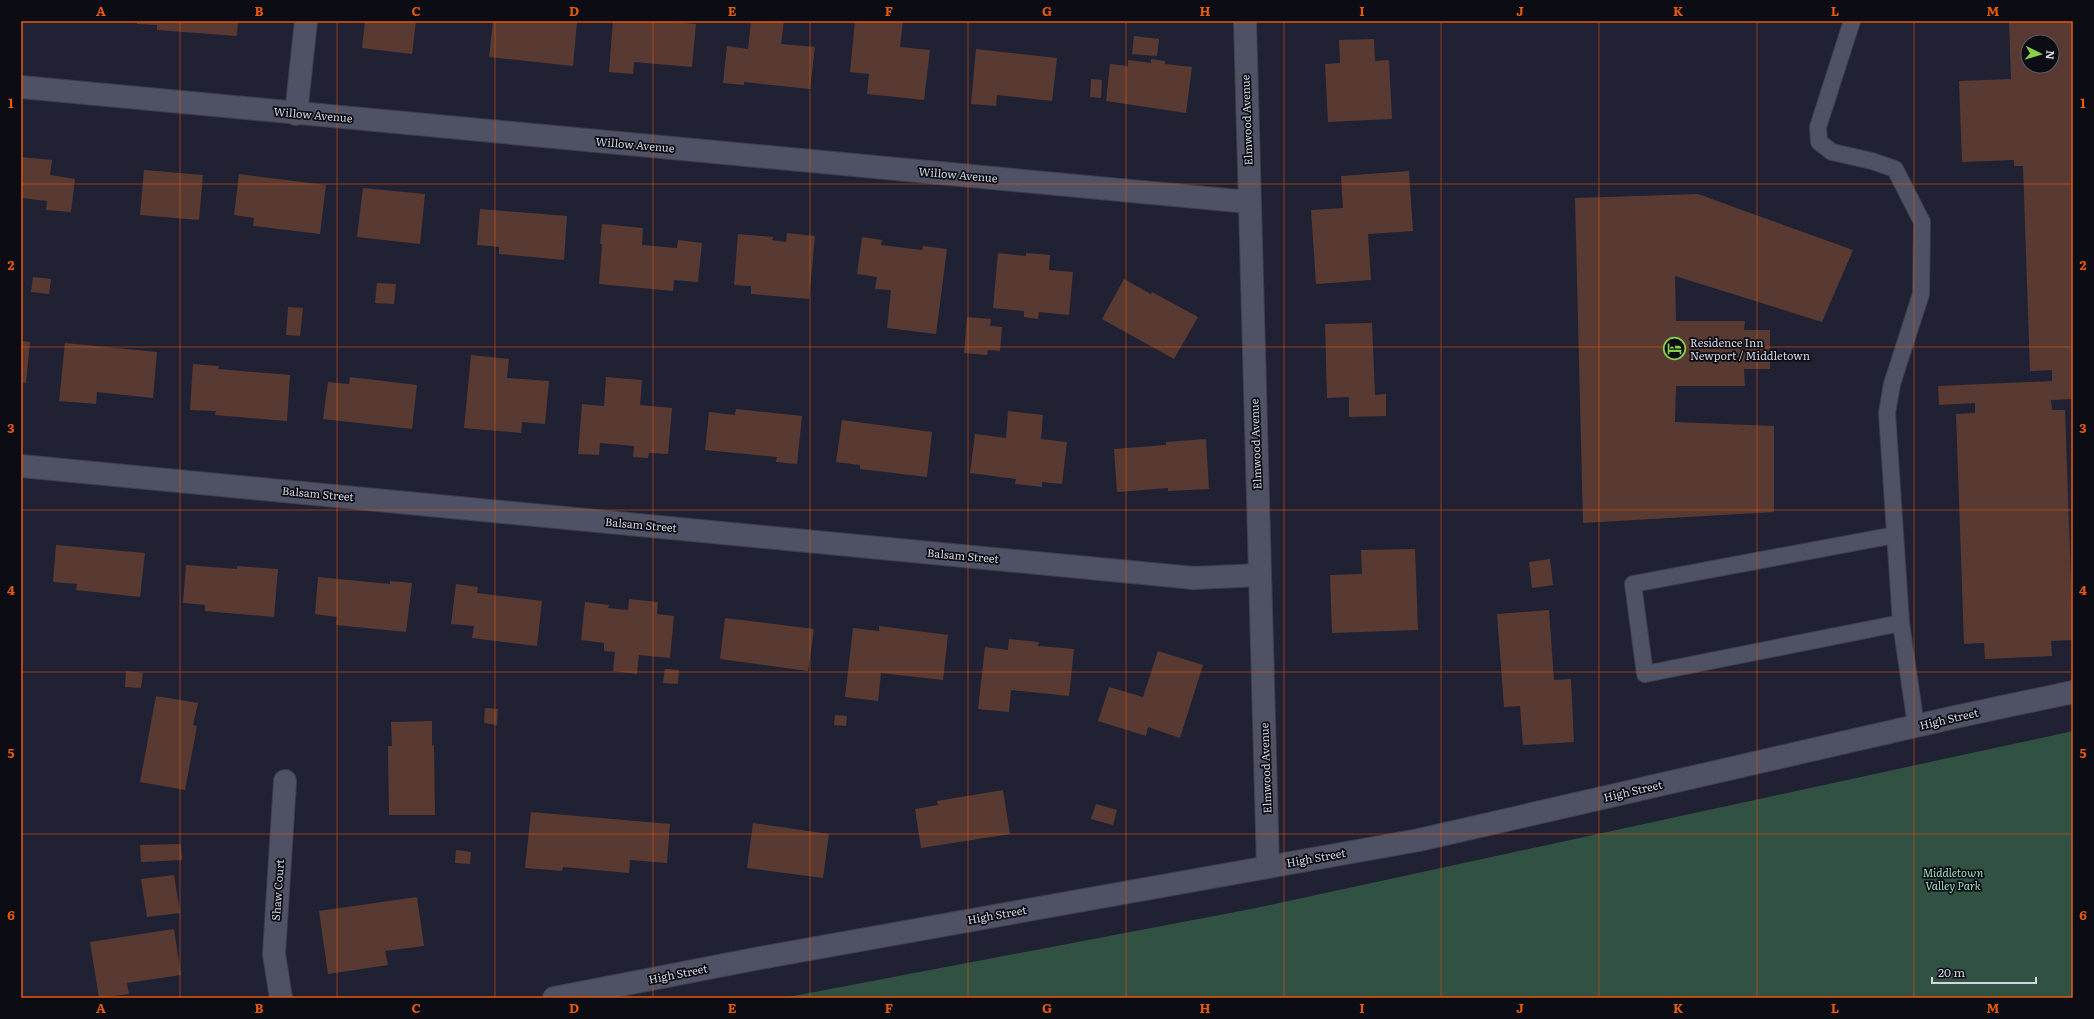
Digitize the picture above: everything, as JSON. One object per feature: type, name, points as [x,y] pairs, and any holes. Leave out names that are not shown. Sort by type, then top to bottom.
[{"type":"street","points":[[296,114],[306,21]]},
{"type":"street","name":"Elmwood Avenue","points":[[1245,21],[1268,867]]},
{"type":"street","name":"Willow Avenue","points":[[21,87],[296,114],[1249,202]]},
{"type":"street","name":"Balsam Street","points":[[21,466],[1186,577],[1260,575]]},
{"type":"street","name":"High Street","points":[[554,998],[760,958],[1419,840],[1916,726],[2073,692]]},
{"type":"street","name":"Shaw Court","points":[[281,998],[274,954],[285,781]]},
{"type":"lane","points":[[1852,21],[1818,127],[1819,142],[1832,152],[1872,161],[1895,169],[1922,222],[1921,294],[1892,384],[1887,413],[1902,622],[1916,726]]},
{"type":"lane","points":[[1895,535],[1634,584],[1645,674],[1902,622]]},
{"type":"green space","name":"Middletown Valley Park","points":[[2073,731],[2073,998],[783,998],[1256,908]]},
{"type":"building","points":[[137,21],[238,21],[237,36],[157,30],[157,25],[137,24]]},
{"type":"building","points":[[365,21],[416,21],[412,54],[362,48]]},
{"type":"building","points":[[493,21],[577,22],[573,66],[489,57]]},
{"type":"building","points":[[613,21],[663,21],[696,24],[692,67],[634,62],[633,74],[609,72]]},
{"type":"building","points":[[751,21],[784,21],[781,44],[815,47],[810,89],[744,82],[744,85],[723,83],[727,46],[748,49]]},
{"type":"building","points":[[855,21],[903,21],[900,47],[930,50],[924,100],[867,94],[869,74],[850,72]]},
{"type":"building","points":[[2009,21],[2073,21],[2073,399],[2051,400],[2052,410],[2065,410],[2073,640],[2051,641],[2052,656],[1985,659],[1984,643],[1964,644],[1956,414],[1975,413],[1975,403],[1939,405],[1938,386],[2052,381],[2052,370],[2030,371],[2023,166],[2014,166],[2014,160],[1962,162],[1959,81],[2011,79]]},
{"type":"building","points":[[1134,36],[1159,39],[1157,56],[1132,54]]},
{"type":"building","points":[[1374,39],[1375,61],[1389,60],[1392,119],[1328,122],[1325,64],[1340,63],[1339,40]]},
{"type":"building","points":[[976,49],[1057,58],[1052,101],[997,95],[996,106],[971,104]]},
{"type":"building","points":[[1151,59],[1165,61],[1165,64],[1192,67],[1186,113],[1106,101],[1110,64],[1128,66],[1128,60],[1151,63]]},
{"type":"building","points":[[1091,79],[1102,80],[1101,98],[1090,97]]},
{"type":"building","points":[[21,157],[52,160],[50,175],[75,179],[71,212],[46,210],[47,201],[21,198]]},
{"type":"building","points":[[144,170],[203,175],[199,220],[140,215]]},
{"type":"building","points":[[1409,171],[1413,231],[1368,234],[1371,280],[1316,284],[1311,210],[1343,208],[1341,176]]},
{"type":"building","points":[[239,174],[326,185],[320,234],[253,226],[254,218],[234,215]]},
{"type":"building","points":[[363,188],[425,194],[420,244],[357,237]]},
{"type":"building","name":"Residence Inn Newport / Middletown","points":[[1698,194],[1853,250],[1822,322],[1675,276],[1676,321],[1745,321],[1744,330],[1770,330],[1770,369],[1744,369],[1745,386],[1676,386],[1675,422],[1774,426],[1774,512],[1583,523],[1575,198]]},
{"type":"building","points":[[480,209],[567,216],[564,260],[499,254],[499,247],[477,245]]},
{"type":"building","points":[[602,224],[643,228],[642,245],[677,248],[678,240],[702,243],[698,282],[674,280],[673,291],[599,284]]},
{"type":"building","points":[[787,233],[815,236],[809,299],[751,294],[751,286],[734,285],[738,234],[773,237],[772,240],[786,242]]},
{"type":"building","points":[[862,237],[882,240],[881,245],[922,250],[923,246],[947,249],[936,334],[887,328],[891,290],[875,289],[877,277],[857,274]]},
{"type":"building","points":[[998,253],[1026,256],[1026,253],[1050,255],[1049,270],[1073,272],[1069,315],[1039,312],[1038,319],[1024,317],[1024,311],[993,308]]},
{"type":"building","points":[[33,277],[51,279],[49,294],[31,292]]},
{"type":"building","points":[[1124,279],[1151,294],[1152,292],[1198,317],[1174,359],[1102,319]]},
{"type":"building","points":[[377,283],[396,284],[394,304],[375,303]]},
{"type":"building","points":[[288,307],[303,308],[300,336],[286,335]]},
{"type":"building","points":[[967,317],[991,319],[990,326],[1002,327],[1000,351],[988,350],[987,355],[964,353]]},
{"type":"building","points":[[1372,323],[1375,395],[1386,394],[1386,416],[1349,417],[1349,397],[1327,398],[1325,324]]},
{"type":"building","points":[[21,341],[30,342],[26,383],[21,382]]},
{"type":"building","points":[[65,343],[157,352],[153,398],[97,392],[96,404],[59,401]]},
{"type":"building","points":[[471,355],[509,359],[507,378],[549,381],[545,424],[522,422],[521,433],[464,428]]},
{"type":"building","points":[[193,364],[219,366],[218,369],[290,375],[287,421],[215,415],[216,411],[190,410]]},
{"type":"building","points":[[350,377],[417,385],[412,429],[323,419],[328,382],[349,384]]},
{"type":"building","points":[[606,377],[642,380],[640,405],[672,408],[668,454],[649,453],[648,458],[633,457],[634,446],[600,443],[599,455],[578,454],[582,404],[604,406]]},
{"type":"building","points":[[736,409],[802,416],[797,464],[776,462],[777,457],[705,450],[709,412],[735,415]]},
{"type":"building","points":[[1008,411],[1043,415],[1041,439],[1067,442],[1062,484],[1042,482],[1042,487],[1015,484],[1016,479],[970,473],[975,434],[1006,438]]},
{"type":"building","points":[[842,420],[932,432],[927,477],[860,469],[860,465],[836,462]]},
{"type":"building","points":[[1206,439],[1209,489],[1168,491],[1168,488],[1117,492],[1114,449],[1166,445],[1166,442]]},
{"type":"building","points":[[56,545],[145,553],[140,597],[76,590],[77,584],[53,582]]},
{"type":"building","points":[[1415,549],[1418,630],[1332,633],[1330,575],[1362,574],[1361,550]]},
{"type":"building","points":[[1550,559],[1553,585],[1532,588],[1529,562]]},
{"type":"building","points":[[186,565],[237,569],[237,566],[278,569],[274,617],[205,611],[205,605],[183,603]]},
{"type":"building","points":[[318,577],[390,584],[390,581],[412,583],[406,632],[336,625],[337,617],[315,614]]},
{"type":"building","points":[[456,584],[478,587],[477,593],[542,601],[537,646],[472,638],[474,626],[451,624]]},
{"type":"building","points":[[629,599],[658,602],[657,614],[674,616],[670,658],[639,655],[637,674],[613,671],[615,652],[604,651],[604,643],[581,640],[585,602],[609,605],[608,608],[628,610]]},
{"type":"building","points":[[1549,610],[1554,680],[1571,679],[1574,742],[1523,745],[1520,706],[1504,707],[1497,614]]},
{"type":"building","points":[[725,618],[814,629],[808,671],[720,659]]},
{"type":"building","points":[[879,626],[948,635],[943,680],[881,673],[878,701],[845,697],[853,628],[879,631]]},
{"type":"building","points":[[1009,639],[1039,642],[1038,646],[1074,649],[1069,696],[1011,690],[1009,712],[978,709],[985,647],[1008,650]]},
{"type":"building","points":[[1158,651],[1203,665],[1180,738],[1148,727],[1146,736],[1098,721],[1109,687],[1143,697]]},
{"type":"building","points":[[665,669],[679,670],[678,684],[663,683]]},
{"type":"building","points":[[126,671],[143,673],[141,688],[125,687]]},
{"type":"building","points":[[156,696],[198,703],[193,725],[197,726],[185,790],[140,782]]},
{"type":"building","points":[[485,708],[498,709],[497,725],[484,723]]},
{"type":"building","points":[[835,715],[847,716],[846,726],[834,725]]},
{"type":"building","points":[[432,721],[432,745],[434,746],[435,815],[389,815],[388,746],[392,746],[391,722]]},
{"type":"building","points":[[1003,790],[1010,834],[921,848],[915,809],[938,805],[937,801]]},
{"type":"building","points":[[1096,804],[1117,810],[1113,825],[1091,819]]},
{"type":"building","points":[[531,812],[670,824],[667,863],[630,860],[629,873],[563,867],[562,871],[525,868]]},
{"type":"building","points":[[753,823],[829,834],[823,878],[747,868]]},
{"type":"building","points":[[181,844],[182,860],[141,862],[140,845]]},
{"type":"building","points":[[456,850],[471,852],[470,864],[455,863]]},
{"type":"building","points":[[174,875],[180,913],[147,917],[141,879]]},
{"type":"building","points":[[417,897],[424,946],[385,951],[388,965],[328,974],[319,911]]},
{"type":"building","points":[[174,929],[181,975],[127,983],[129,994],[99,998],[90,942]]},
{"type":"place","name":"Residence Inn Newport / Middletown","points":[[1674,349]]}]
